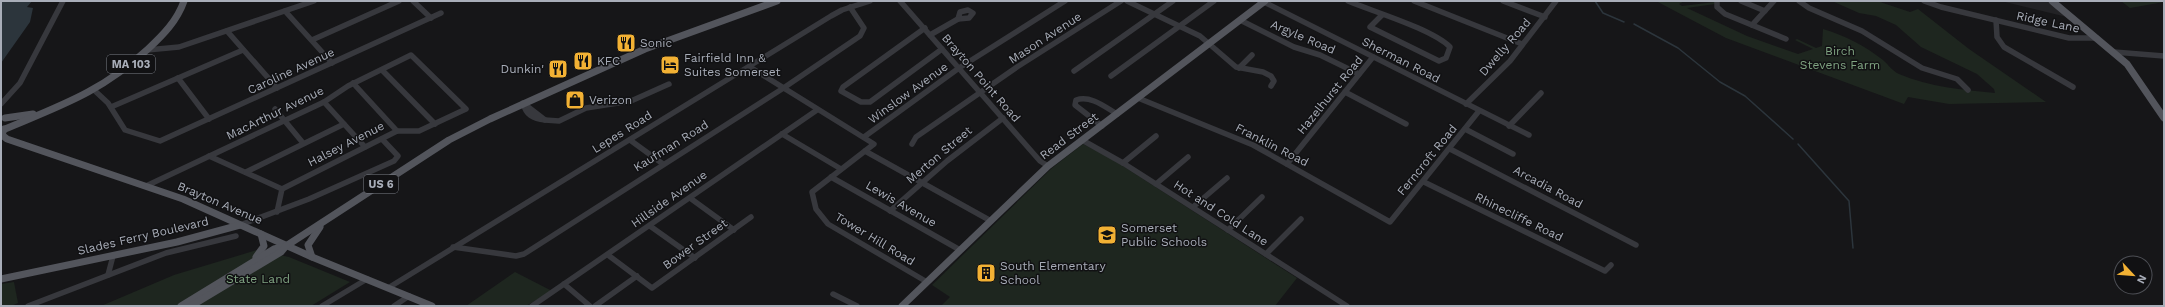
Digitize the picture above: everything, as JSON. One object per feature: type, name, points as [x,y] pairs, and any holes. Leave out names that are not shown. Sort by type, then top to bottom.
[{"type":"main road","name":"MA 103","points":[[3,130],[94,90],[124,70],[170,27],[184,1]]},
{"type":"main road","name":"US 6","points":[[191,306],[280,252],[286,246],[449,140],[523,103],[661,42],[777,1]]},
{"type":"main road","name":"Read Street","points":[[902,306],[1048,166],[1264,1]]},
{"type":"main road","points":[[2052,1],[2114,52],[2136,75],[2164,118]]},
{"type":"main road","name":"MA 103","points":[[2,118],[34,114],[60,106]]},
{"type":"main road","points":[[2,118],[12,122],[3,130]]},
{"type":"main road","name":"Brayton Avenue","points":[[3,130],[2,136],[8,139],[182,199],[286,246],[432,306]]},
{"type":"main road","points":[[312,257],[307,247],[310,240],[333,216]]},
{"type":"main road","name":"Slades Ferry Boulevard","points":[[1,279],[113,256],[196,237],[240,225]]},
{"type":"main road","points":[[242,269],[262,250],[264,244],[261,234]]},
{"type":"main road","name":"US 6","points":[[181,306],[274,249],[286,246]]},
{"type":"street","points":[[1,104],[20,82],[63,1]]},
{"type":"street","points":[[147,50],[179,47],[314,1]]},
{"type":"street","points":[[312,40],[399,1]]},
{"type":"street","points":[[413,1],[431,18]]},
{"type":"street","name":"Lepes Road","points":[[388,288],[831,16],[850,7],[870,1]]},
{"type":"street","name":"Brayton Point Road","points":[[900,1],[1040,160],[1048,166]]},
{"type":"street","name":"Winslow Avenue","points":[[864,137],[958,68],[1065,1]]},
{"type":"street","name":"Mason Avenue","points":[[912,144],[916,137],[979,91],[1004,77],[1121,1]]},
{"type":"street","points":[[1127,1],[1180,26],[1210,43],[1227,61],[1238,68],[1267,72],[1274,81],[1271,86]]},
{"type":"street","points":[[1074,71],[1173,1]]},
{"type":"street","points":[[1111,76],[1214,1]]},
{"type":"street","name":"Sherman Road","points":[[1264,1],[1529,135]]},
{"type":"street","points":[[1348,1],[1382,15],[1450,44],[1446,58],[1442,61],[1370,27],[1382,15]]},
{"type":"street","points":[[1414,1],[1522,44]]},
{"type":"street","points":[[1503,1],[1545,17]]},
{"type":"street","name":"Dwelly Road","points":[[1466,104],[1506,66],[1556,1]]},
{"type":"street","points":[[1717,1],[1717,6],[1723,12],[1786,39]]},
{"type":"street","points":[[1741,1],[1765,11]]},
{"type":"street","points":[[1752,25],[1774,1]]},
{"type":"street","points":[[1799,1],[1809,8],[1862,31],[1926,70],[1957,79],[1968,90]]},
{"type":"street","name":"Ridge Lane","points":[[1924,1],[2074,39],[2098,38]]},
{"type":"street","name":"Kaufman Road","points":[[453,247],[520,255],[782,89],[863,33],[864,28],[850,7]]},
{"type":"street","points":[[284,11],[332,63]]},
{"type":"street","name":"Caroline Avenue","points":[[111,107],[125,130],[160,141],[441,13]]},
{"type":"street","points":[[930,35],[958,19]]},
{"type":"street","name":"Argyle Road","points":[[1240,20],[1294,47],[1320,55],[1359,74]]},
{"type":"street","points":[[1996,20],[1997,38],[2004,47],[2073,87]]},
{"type":"street","points":[[925,28],[842,87],[841,91],[861,102],[867,103],[942,49]]},
{"type":"street","points":[[227,31],[277,88]]},
{"type":"street","points":[[94,90],[99,93],[111,107],[243,50]]},
{"type":"street","points":[[2114,52],[2132,52],[2164,56]]},
{"type":"street","name":"MacArthur Avenue","points":[[146,186],[324,102],[353,83],[411,55],[466,109]]},
{"type":"street","points":[[1238,68],[1252,55]]},
{"type":"street","name":"Hazelhurst Road","points":[[1287,164],[1373,57]]},
{"type":"street","points":[[750,67],[782,89],[874,144],[830,177]]},
{"type":"street","points":[[382,70],[435,124]]},
{"type":"street","points":[[178,78],[209,118]]},
{"type":"street","points":[[353,83],[397,131]]},
{"type":"street","points":[[523,103],[545,120],[559,120],[586,108],[631,100],[669,84]]},
{"type":"street","points":[[1345,92],[1406,124]]},
{"type":"street","points":[[1509,126],[1541,93]]},
{"type":"street","points":[[1102,126],[1077,107],[1075,102],[1084,98],[1117,114]]},
{"type":"street","name":"Franklin Road","points":[[1138,98],[1249,143],[1390,222]]},
{"type":"street","points":[[324,102],[365,147]]},
{"type":"street","points":[[274,109],[303,144]]},
{"type":"street","name":"Halsey Avenue","points":[[282,188],[397,131],[419,131],[466,109]]},
{"type":"street","name":"Hillside Avenue","points":[[532,306],[818,110]]},
{"type":"street","name":"Ferncroft Road","points":[[1390,222],[1424,182],[1479,111]]},
{"type":"street","name":"Merton Street","points":[[890,211],[967,144],[1003,118]]},
{"type":"street","points":[[246,172],[344,124]]},
{"type":"street","points":[[1465,129],[1513,154]]},
{"type":"street","points":[[782,134],[841,169]]},
{"type":"street","points":[[1123,163],[1156,136]]},
{"type":"street","name":"Slades Ferry Boulevard","points":[[240,225],[321,194],[397,158],[397,155],[382,139]]},
{"type":"street","points":[[630,140],[663,164]]},
{"type":"street","name":"Hot and Cold Lane","points":[[1082,140],[1123,163],[1347,306]]},
{"type":"street","name":"Arcadia Road","points":[[1450,149],[1636,245]]},
{"type":"street","points":[[864,151],[991,220]]},
{"type":"street","points":[[209,156],[282,188],[277,212]]},
{"type":"street","points":[[1156,184],[1188,157]]},
{"type":"street","name":"Tower Hill Road","points":[[830,177],[812,192],[816,210],[828,224],[927,282]]},
{"type":"street","name":"Lewis Avenue","points":[[830,177],[960,250]]},
{"type":"street","points":[[1193,207],[1226,178]]},
{"type":"street","name":"Rhinecliffe Road","points":[[1424,182],[1605,271],[1611,266]]},
{"type":"street","points":[[1228,230],[1262,197]]},
{"type":"street","points":[[690,198],[734,230]]},
{"type":"street","name":"Bower Street","points":[[636,276],[652,288],[751,217]]},
{"type":"street","points":[[1266,254],[1302,219]]},
{"type":"street","points":[[650,226],[695,258]]},
{"type":"street","points":[[28,306],[166,253],[236,236]]},
{"type":"street","points":[[595,306],[636,276],[608,255]]},
{"type":"street","points":[[108,275],[113,256]]},
{"type":"street","points":[[322,306],[367,279]]},
{"type":"street","points":[[564,284],[590,306]]},
{"type":"street","points":[[833,294],[857,306]]},
{"type":"street","points":[[394,306],[409,296]]},
{"type":"shaded area","points":[[1,1],[32,1],[27,7],[33,8],[30,22],[1,63]]},
{"type":"shaded area","points":[[2001,1],[2048,1],[2067,17]]},
{"type":"green space","name":"Birch Stevens Farm","points":[[1656,1],[1684,1],[1679,4],[1682,6],[1715,2],[1715,4],[1687,8],[1747,36],[1798,54],[1813,49],[1795,40],[1797,39],[1816,48],[1822,46],[1823,29],[1839,34],[1862,46],[1883,60],[1897,73],[1922,82],[1946,87],[1995,93],[1994,89],[1977,74],[1921,47],[1896,25],[1876,16],[1859,13],[1832,1],[1877,1],[1910,12],[1918,9],[1969,49],[2046,102],[1949,104],[1908,97],[1904,104],[1726,38]]},
{"type":"green space","points":[[2121,1],[2164,1],[2164,2],[2130,8]]},
{"type":"green space","name":"Somerset Public Schools","points":[[1083,144],[1112,159],[1297,278],[1275,306],[941,306],[950,297],[932,285],[1052,168]]},
{"type":"green space","name":"State Land","points":[[257,250],[289,257],[350,282],[311,306],[101,306],[174,275]]},
{"type":"green space","points":[[515,272],[552,291],[526,306],[466,306]]},
{"type":"green space","points":[[14,282],[18,303],[11,306],[1,306],[1,284]]},
{"type":"waterway","points":[[1595,1],[1603,13],[1624,22]]},
{"type":"waterway","points":[[1634,24],[1678,48],[1720,82],[1745,96],[1793,139]]},
{"type":"waterway","points":[[1798,144],[1849,201],[1853,248]]},
{"type":"place","name":"Sonic","points":[[626,43]]},
{"type":"place","name":"KFC","points":[[583,61]]},
{"type":"place","name":"Fairfield Inn & Suites Somerset","points":[[670,65]]},
{"type":"place","name":"Dunkin'","points":[[558,69]]},
{"type":"place","name":"Verizon","points":[[575,100]]},
{"type":"place","name":"Somerset Public Schools","points":[[1107,235]]},
{"type":"place","name":"South Elementary School","points":[[986,273]]}]
